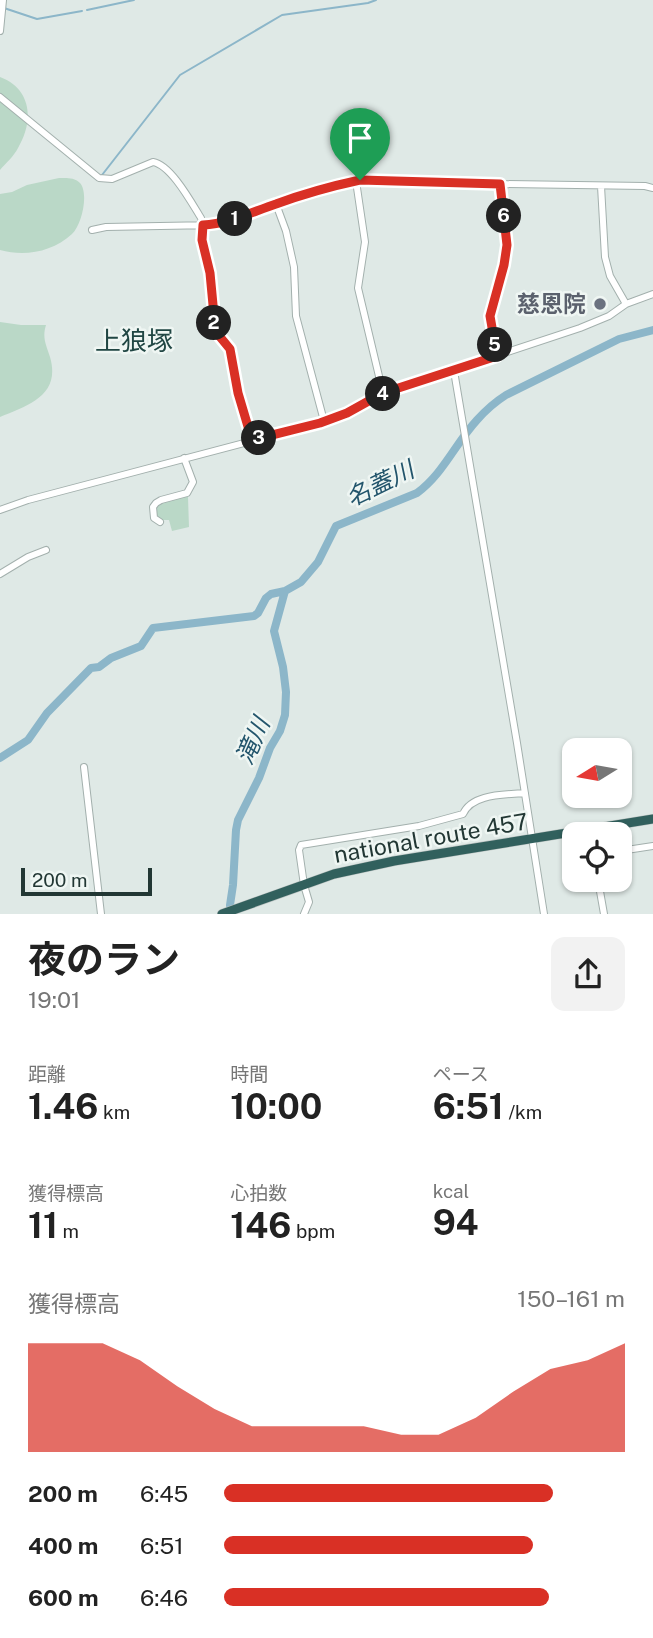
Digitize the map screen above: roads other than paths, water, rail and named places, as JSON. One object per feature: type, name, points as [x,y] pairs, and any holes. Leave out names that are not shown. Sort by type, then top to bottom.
[{"type":"highway","name":"national route 457","points":[[632,823],[653,819]]},
{"type":"highway","name":"national route 457","points":[[222,914],[334,874],[394,861],[562,835]]},
{"type":"street","points":[[0,30],[2,5]]},
{"type":"street","points":[[0,97],[99,178],[112,180],[150,162],[159,163],[173,177],[201,218],[216,332],[230,349],[238,393],[252,440]]},
{"type":"street","points":[[92,230],[214,225],[356,181],[653,188]]},
{"type":"street","points":[[356,181],[365,242],[358,288],[383,393]]},
{"type":"street","points":[[497,356],[490,316],[507,245],[500,184]]},
{"type":"street","points":[[601,186],[605,257],[610,276],[625,303]]},
{"type":"street","points":[[276,204],[296,275],[296,316],[324,421]]},
{"type":"street","points":[[0,510],[27,500],[324,421],[347,413],[383,393],[580,328],[609,316],[625,303],[653,294]]},
{"type":"street","points":[[454,370],[544,914]]},
{"type":"street","points":[[160,522],[154,518],[153,507],[156,503],[187,493],[193,482],[184,458]]},
{"type":"street","points":[[0,574],[46,550]]},
{"type":"street","points":[[83,768],[101,914]]},
{"type":"street","points":[[304,914],[309,902],[299,850],[301,845],[419,826],[463,814],[466,806],[476,800],[525,793]]},
{"type":"street","points":[[632,849],[653,846]]},
{"type":"street","points":[[600,892],[604,914]]},
{"type":"waterway","points":[[87,10],[134,0]]},
{"type":"waterway","points":[[102,175],[180,75],[282,15],[376,0]]},
{"type":"waterway","points":[[4,8],[37,19],[82,11]]},
{"type":"waterway","name":"名蓋川","points":[[0,758],[28,740],[47,713],[91,668],[99,667],[111,658],[141,646],[153,628],[254,616],[271,594],[285,591],[301,582],[318,562],[336,526],[417,493],[442,468],[477,420],[506,395],[619,339],[653,330]]},
{"type":"waterway","name":"滝川","points":[[230,905],[238,820],[285,715],[283,667],[274,631],[285,591]]},
{"type":"place","name":"慈恩院","points":[[600,304]]},
{"type":"district","name":"上狼塚","points":[[134,341]]}]
